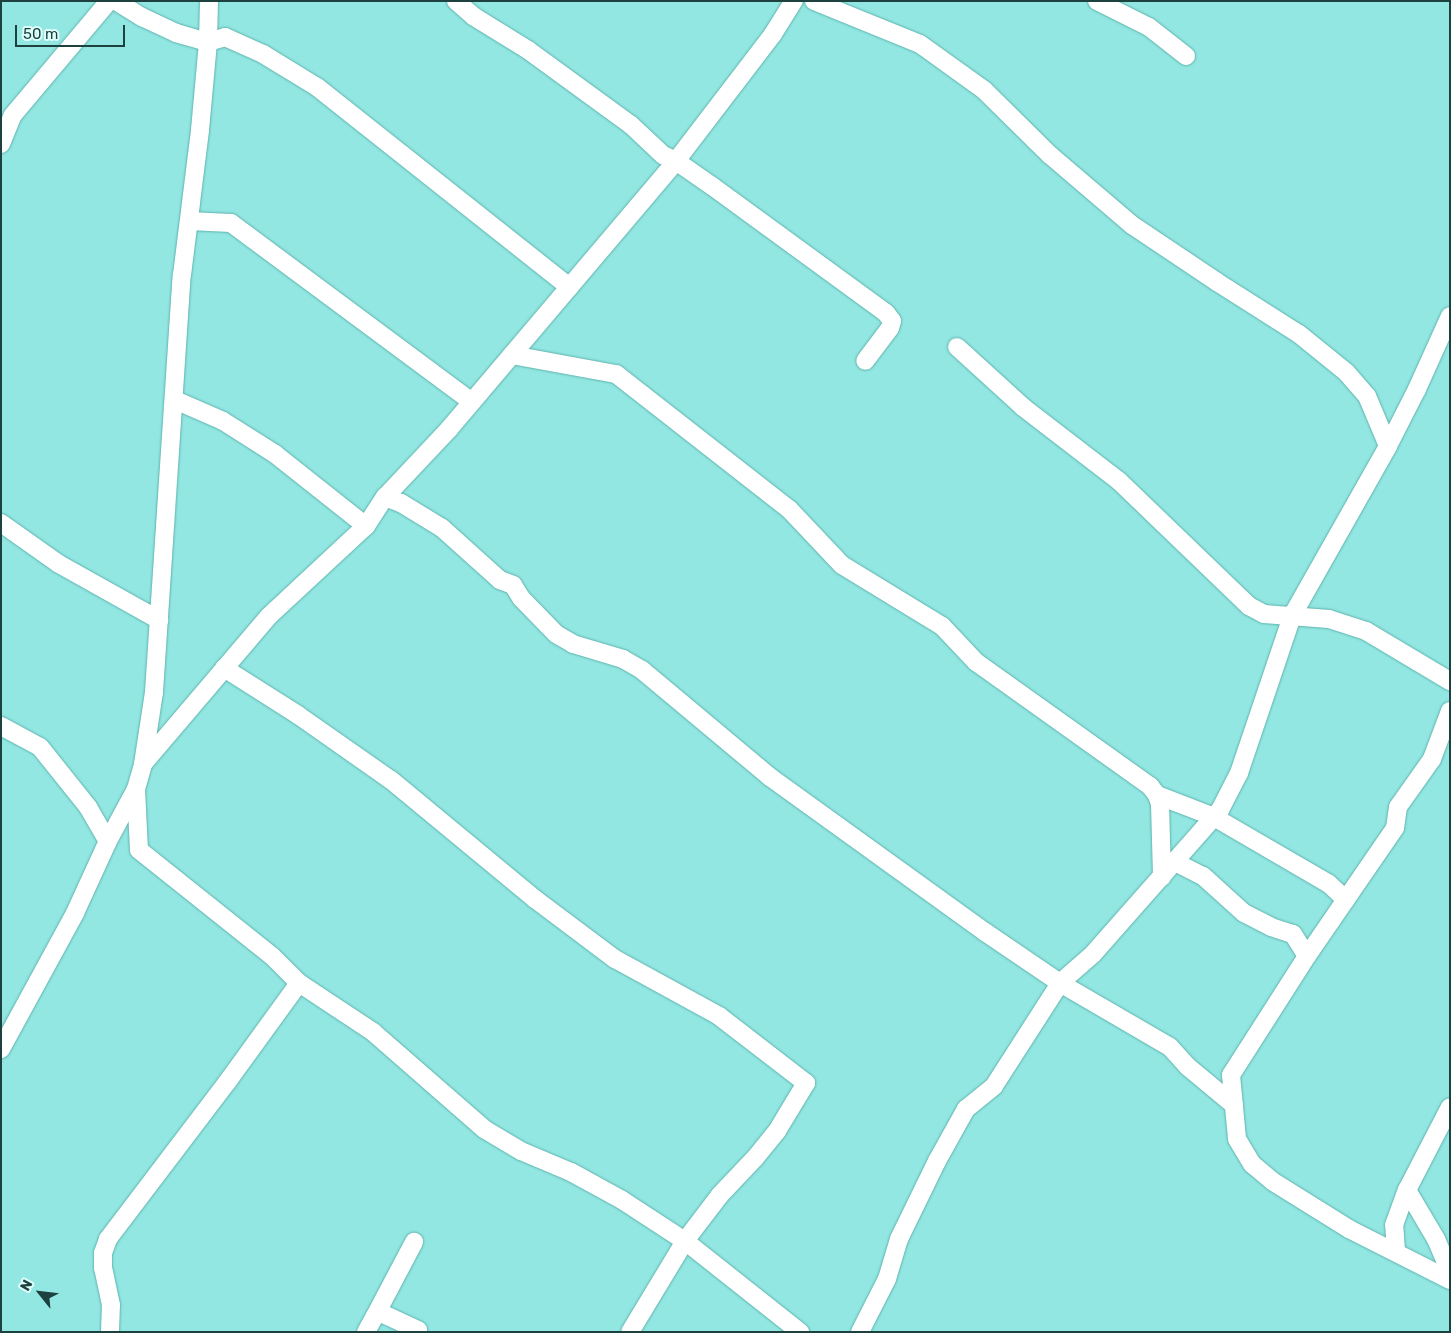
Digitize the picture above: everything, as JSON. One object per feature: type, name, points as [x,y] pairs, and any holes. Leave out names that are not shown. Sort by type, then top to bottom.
[{"type":"street","points":[[1,144],[4,123],[13,115],[109,1]]},
{"type":"street","points":[[116,1],[142,17],[176,33],[208,42],[225,37],[263,54],[317,87],[569,287]]},
{"type":"street","points":[[2,1045],[75,913],[108,841],[136,789],[143,764],[154,692],[182,274],[208,42],[209,1]]},
{"type":"street","points":[[456,1],[473,16],[528,50],[631,125],[663,155],[676,161],[886,313],[892,321],[890,328],[865,361]]},
{"type":"street","points":[[143,764],[269,616],[366,526],[384,497],[472,402],[676,161],[773,34],[794,1]]},
{"type":"street","points":[[814,1],[920,44],[984,90],[1050,155],[1132,225],[1216,282],[1299,334],[1346,372],[1367,396],[1388,446]]},
{"type":"street","points":[[1097,1],[1149,28],[1186,56]]},
{"type":"street","points":[[189,220],[231,223],[472,402]]},
{"type":"street","points":[[860,1332],[887,1279],[900,1239],[937,1161],[966,1109],[994,1086],[1060,983],[1093,954],[1214,817],[1239,774],[1292,616],[1388,446],[1417,389],[1450,316]]},
{"type":"street","points":[[957,346],[1023,407],[1119,481],[1249,606],[1264,614],[1328,619],[1366,631],[1450,681]]},
{"type":"street","points":[[512,355],[616,374],[789,509],[842,565],[942,626],[976,662],[1142,781],[1157,795],[1214,817],[1329,884],[1346,900]]},
{"type":"street","points":[[175,400],[224,421],[275,454],[366,526]]},
{"type":"street","points":[[384,497],[401,503],[442,528],[500,580],[513,585],[521,598],[556,634],[573,644],[623,659],[642,670],[770,777],[985,932],[1060,983],[1170,1047],[1187,1066],[1234,1105]]},
{"type":"street","points":[[1,523],[59,564],[159,620]]},
{"type":"street","points":[[224,668],[298,715],[391,780],[534,899],[615,959],[720,1016],[806,1083],[777,1131],[720,1195],[686,1241],[630,1332]]},
{"type":"street","points":[[1450,711],[1432,759],[1398,807],[1395,828],[1307,956],[1231,1075],[1237,1139],[1252,1164],[1272,1181],[1349,1229],[1396,1251],[1426,1270],[1450,1280]]},
{"type":"street","points":[[1,726],[40,747],[88,807],[108,841]]},
{"type":"street","points":[[136,789],[139,850],[272,956],[299,983],[373,1032],[484,1129],[521,1150],[571,1172],[622,1200],[686,1241],[800,1332]]},
{"type":"street","points":[[1157,795],[1160,804],[1162,877]]},
{"type":"street","points":[[1176,862],[1203,876],[1244,913],[1271,927],[1293,934],[1307,956]]},
{"type":"street","points":[[110,1332],[111,1305],[102,1268],[103,1253],[108,1239],[228,1081],[299,983]]},
{"type":"street","points":[[1396,1251],[1394,1225],[1407,1190],[1450,1107]]},
{"type":"street","points":[[1407,1190],[1436,1239],[1450,1272]]},
{"type":"street","points":[[366,1332],[414,1242]]},
{"type":"street","points":[[375,1316],[381,1313],[418,1330]]}]
